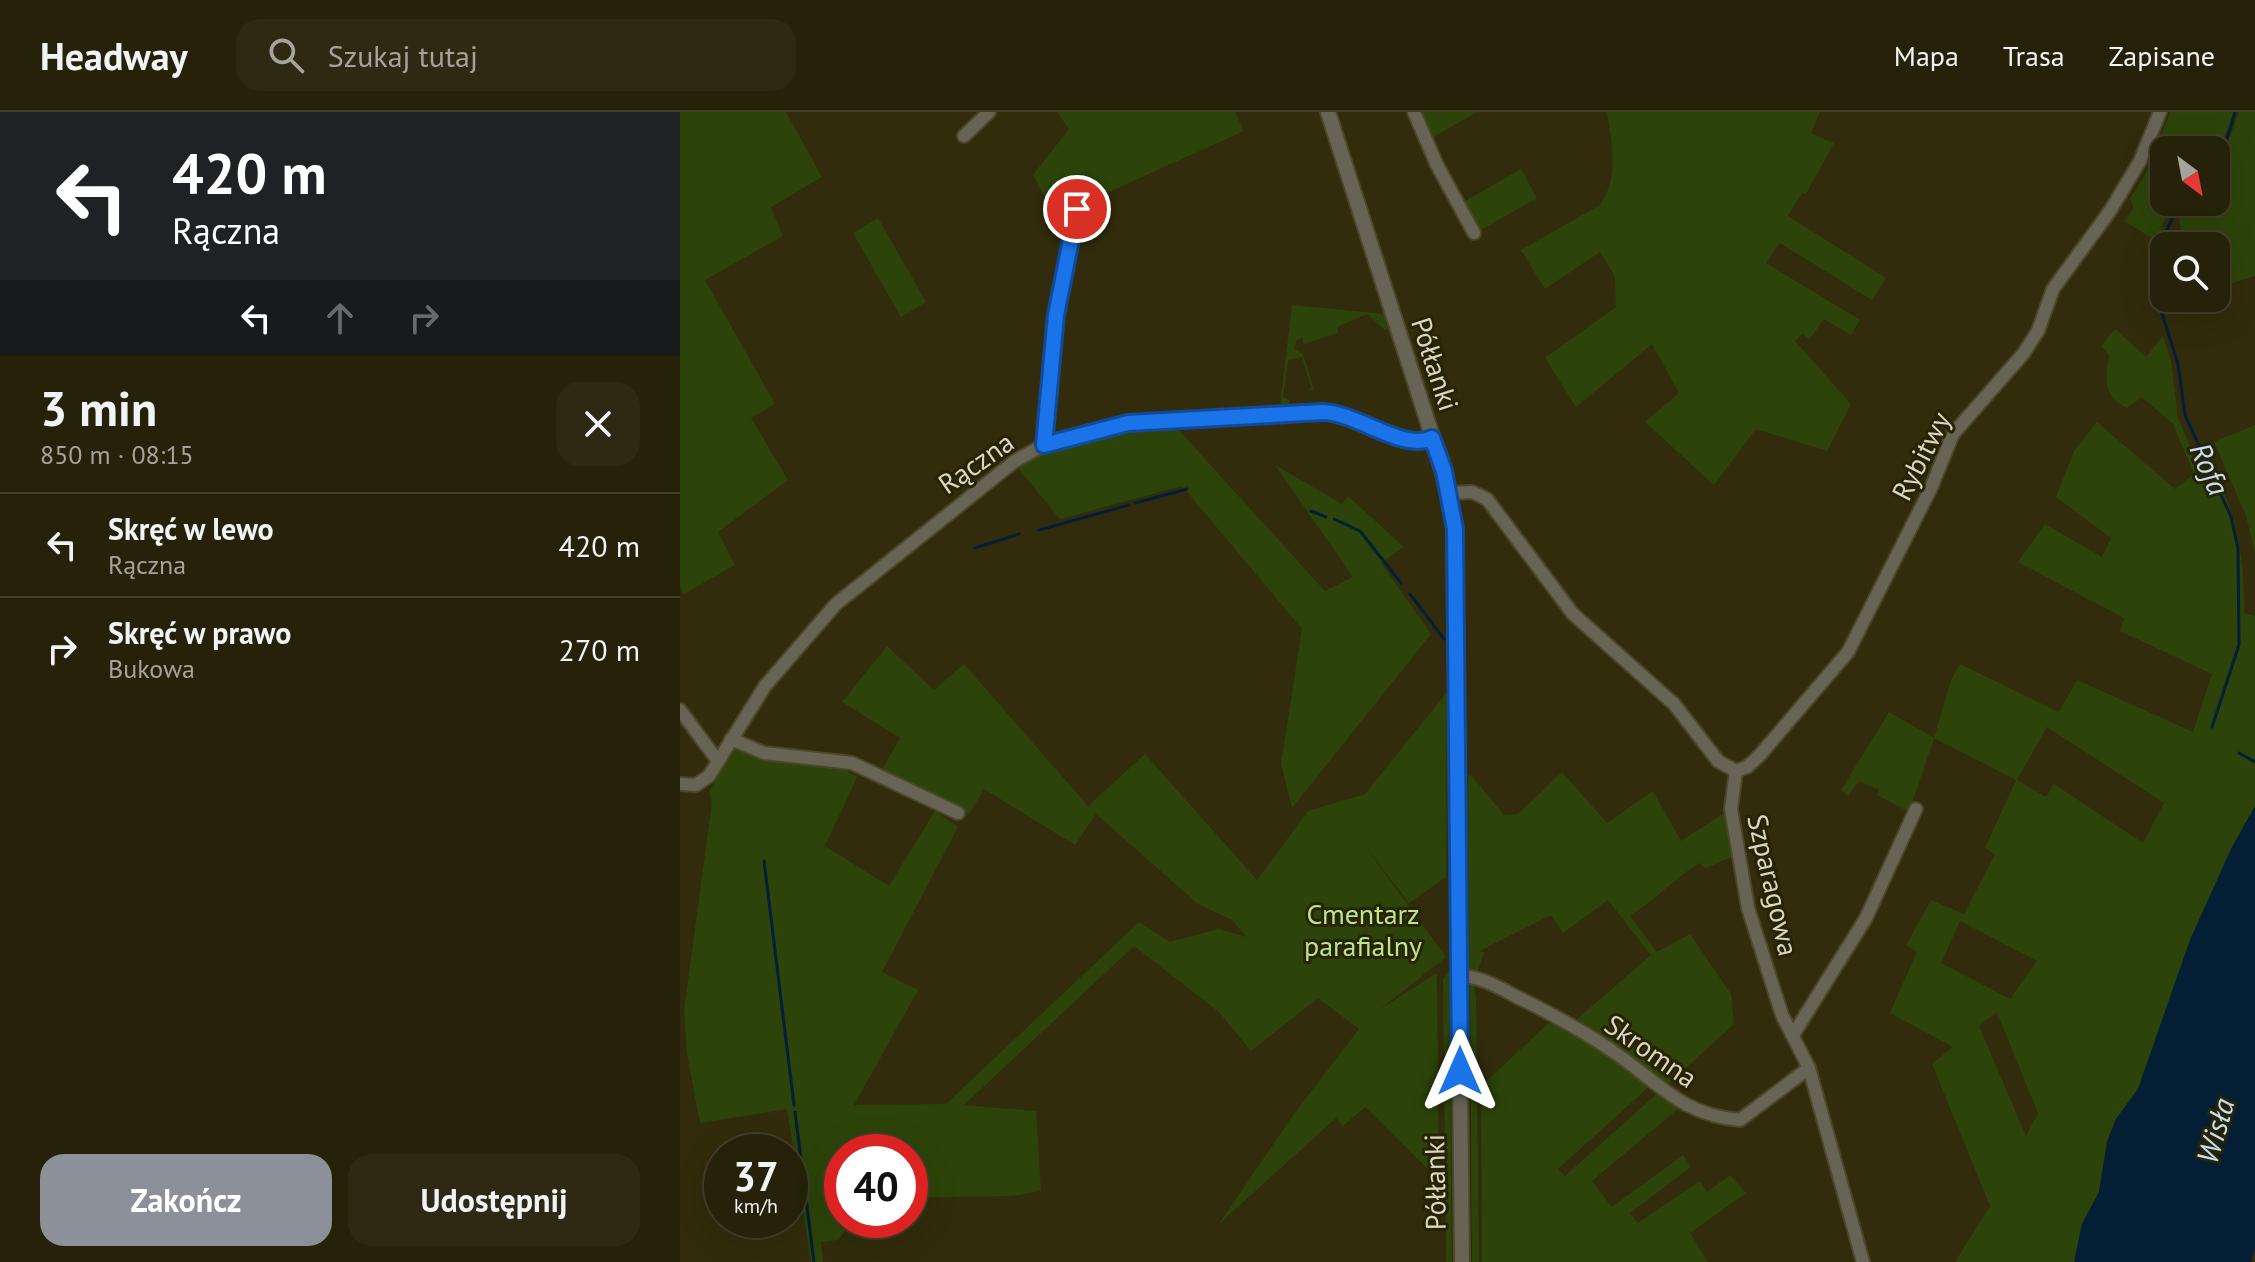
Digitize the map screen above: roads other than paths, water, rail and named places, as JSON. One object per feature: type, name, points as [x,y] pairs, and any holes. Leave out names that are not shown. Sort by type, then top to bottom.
[{"type":"street","points":[[964,136],[989,112]]},
{"type":"street","name":"Półłanki","points":[[1328,112],[1449,493],[1456,560],[1462,1262]]},
{"type":"street","points":[[1414,112],[1437,165],[1474,233]]},
{"type":"street","name":"Rybitwy","points":[[1736,771],[1747,767],[1759,756],[1848,652],[1931,488],[1953,434],[2030,342],[2053,289],[2110,211],[2140,161],[2160,112]]},
{"type":"street","points":[[1044,445],[1055,324],[1077,209]]},
{"type":"street","name":"Rączna","points":[[680,784],[699,784],[718,761],[765,686],[836,604],[992,477],[1044,445],[1128,423],[1323,412],[1349,416],[1413,443],[1432,438]]},
{"type":"street","points":[[1449,493],[1472,492],[1487,499],[1578,620],[1674,704],[1718,761],[1736,771]]},
{"type":"street","points":[[680,710],[718,761]]},
{"type":"street","points":[[731,739],[764,753],[852,763],[958,813]]},
{"type":"street","name":"Szparagowa","points":[[1736,771],[1731,809],[1743,885],[1778,1002],[1809,1068],[1863,1262]]},
{"type":"street","points":[[1793,1035],[1866,918],[1916,809]]},
{"type":"street","name":"Skromna","points":[[1459,976],[1478,978],[1567,1021],[1678,1100],[1713,1118],[1740,1120],[1809,1068]]},
{"type":"water","name":"Wisła","points":[[2255,806],[2255,1248],[2251,1262],[2074,1262],[2082,1224],[2099,1192],[2107,1142],[2116,1119],[2138,1089],[2190,940],[2232,847]]},
{"type":"waterway","name":"Rofa","points":[[2228,136],[2235,112]]},
{"type":"waterway","name":"Rofa","points":[[2166,232],[2173,216]]},
{"type":"waterway","name":"Rofa","points":[[2162,312],[2178,364],[2185,415],[2231,517],[2238,548],[2239,645],[2212,727]]},
{"type":"waterway","points":[[1135,503],[1187,489]]},
{"type":"waterway","points":[[1039,530],[1129,505]]},
{"type":"waterway","points":[[1311,511],[1326,517]]},
{"type":"waterway","points":[[1334,519],[1360,531],[1401,583]]},
{"type":"waterway","points":[[975,548],[1019,534]]},
{"type":"waterway","points":[[1410,594],[1444,639]]},
{"type":"waterway","name":"Rofa","points":[[2239,753],[2255,762]]},
{"type":"waterway","points":[[764,861],[794,1105]]},
{"type":"waterway","points":[[795,1112],[814,1262]]},
{"type":"park label","name":"Cmentarz parafialny","points":[[1363,930]]}]
